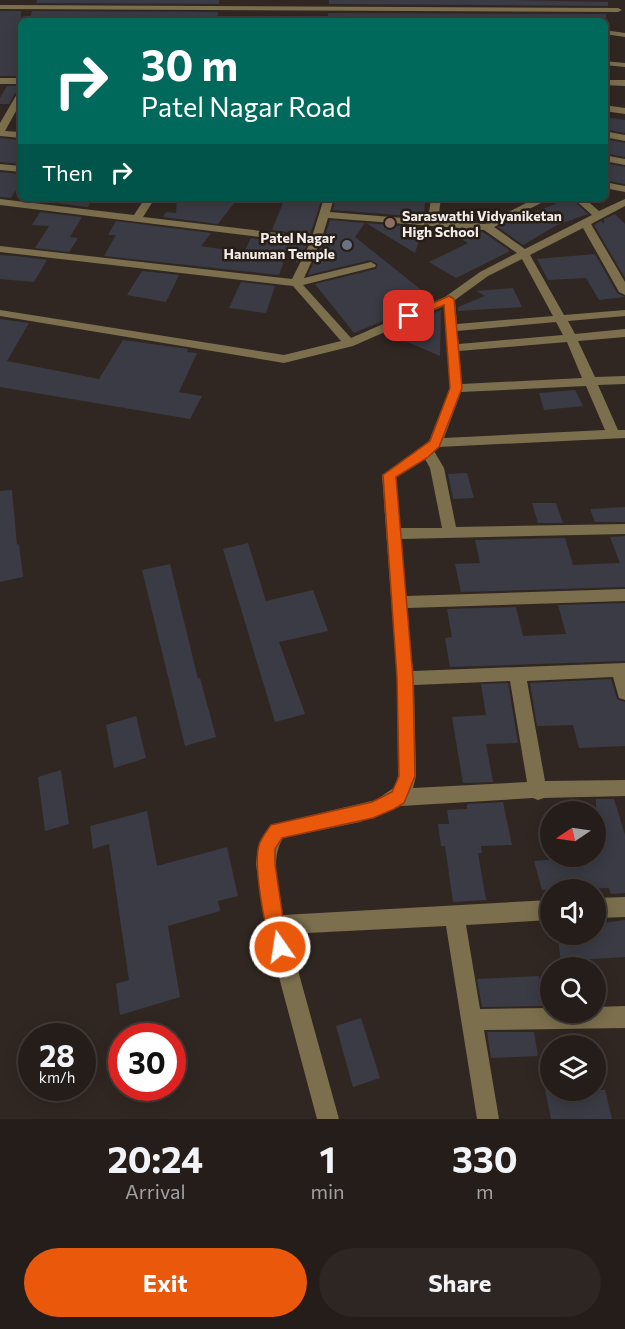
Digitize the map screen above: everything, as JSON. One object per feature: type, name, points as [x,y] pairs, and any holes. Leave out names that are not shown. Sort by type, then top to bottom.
[{"type":"street","points":[[592,0],[594,9]]},
{"type":"street","points":[[0,7],[226,7],[323,11],[379,7],[486,7],[550,4],[618,10]]},
{"type":"street","points":[[608,33],[615,30],[625,35]]},
{"type":"street","points":[[608,63],[625,65]]},
{"type":"street","points":[[0,81],[18,81]]},
{"type":"street","points":[[608,82],[625,83]]},
{"type":"street","points":[[0,106],[18,106]]},
{"type":"street","points":[[18,106],[0,132],[18,135]]},
{"type":"street","points":[[608,109],[625,111]]},
{"type":"street","points":[[608,135],[625,138]]},
{"type":"street","points":[[608,159],[625,162]]},
{"type":"street","points":[[0,167],[18,169]]},
{"type":"street","points":[[608,186],[625,189]]},
{"type":"street","points":[[136,218],[148,201]]},
{"type":"street","points":[[296,283],[316,241],[328,201]]},
{"type":"street","points":[[433,223],[436,201]]},
{"type":"street","points":[[487,227],[537,201]]},
{"type":"street","points":[[580,201],[592,219],[625,292]]},
{"type":"street","points":[[0,202],[48,202],[136,218],[316,241]]},
{"type":"street","points":[[0,313],[278,358],[349,343],[449,299],[484,274],[523,252],[625,202]]},
{"type":"street","points":[[323,215],[487,227],[523,252],[571,338],[589,381],[620,435],[431,447],[389,475],[405,678],[407,776],[399,798]]},
{"type":"street","points":[[0,249],[296,283],[371,265]]},
{"type":"street","points":[[296,283],[349,343]]},
{"type":"street","points":[[449,299],[456,388],[431,447],[450,533]]},
{"type":"street","points":[[452,328],[625,313]]},
{"type":"street","points":[[454,348],[625,333]]},
{"type":"street","points":[[456,388],[625,381]]},
{"type":"street","points":[[394,534],[625,529]]},
{"type":"street","points":[[399,602],[625,595]]},
{"type":"street","points":[[405,678],[622,670],[625,693]]},
{"type":"street","points":[[517,673],[538,792]]},
{"type":"street","points":[[328,1119],[274,925],[266,864],[267,847],[277,831],[373,810],[399,798],[490,791],[538,792],[625,788]]},
{"type":"street","points":[[606,908],[625,907]]},
{"type":"street","points":[[274,925],[540,910]]},
{"type":"street","points":[[454,914],[488,1119]]},
{"type":"street","points":[[471,1020],[625,1017]]},
{"type":"building","points":[[37,0],[219,0],[219,4],[36,3]]},
{"type":"building","points":[[329,0],[608,2],[608,6],[329,4]]},
{"type":"building","points":[[0,11],[21,11],[21,18],[18,18],[18,76],[0,76]]},
{"type":"building","points":[[32,11],[218,12],[217,18],[30,18]]},
{"type":"building","points":[[328,13],[606,14],[606,18],[352,18],[352,16],[328,16]]},
{"type":"building","points":[[7,86],[18,86],[18,91],[9,104],[0,104],[0,98]]},
{"type":"building","points":[[608,118],[625,120],[625,133],[608,130]]},
{"type":"building","points":[[0,138],[18,140],[18,164],[0,162]]},
{"type":"building","points":[[608,140],[625,143],[625,157],[608,154]]},
{"type":"building","points":[[608,164],[625,167],[625,184],[608,181]]},
{"type":"building","points":[[0,172],[18,174],[18,187],[11,198],[0,197]]},
{"type":"building","points":[[48,201],[91,201],[88,207]]},
{"type":"building","points":[[177,201],[236,201],[218,224],[163,217],[166,212],[176,213]]},
{"type":"building","points":[[284,201],[321,201],[310,235],[272,230]]},
{"type":"building","points":[[335,201],[425,201],[424,217],[333,210]]},
{"type":"building","points":[[553,201],[574,201],[588,214],[557,225],[523,245],[498,227],[519,217],[556,204]]},
{"type":"building","points":[[40,212],[82,217],[70,237],[78,238],[69,252],[35,248],[49,226],[32,225]]},
{"type":"building","points":[[615,214],[625,224],[625,278],[594,225],[601,221],[604,224],[604,219]]},
{"type":"building","points":[[330,220],[365,223],[355,237],[425,293],[422,294],[427,294],[433,300],[354,333],[315,284],[376,269],[378,264],[370,260],[308,275]]},
{"type":"building","points":[[116,221],[211,233],[201,246],[244,252],[251,238],[307,245],[297,263],[288,251],[279,275],[104,256],[116,235],[108,235]]},
{"type":"building","points":[[366,223],[423,228],[415,253]]},
{"type":"building","points":[[458,230],[483,232],[510,251],[456,278],[429,262],[468,243],[457,237]]},
{"type":"building","points":[[595,254],[617,293],[625,297],[599,300],[586,278],[548,280],[537,259]]},
{"type":"building","points":[[0,255],[47,260],[34,282],[0,279]]},
{"type":"building","points":[[142,271],[179,275],[166,302],[127,295]]},
{"type":"building","points":[[241,282],[275,286],[266,313],[229,308]]},
{"type":"building","points":[[513,288],[522,307],[458,311],[458,307],[485,296],[476,291]]},
{"type":"building","points":[[441,310],[440,356],[387,333]]},
{"type":"building","points":[[0,319],[29,323],[7,361],[99,379],[123,340],[188,349],[187,352],[197,353],[179,392],[202,396],[190,419],[0,387]]},
{"type":"building","points":[[575,390],[583,406],[544,410],[539,393]]},
{"type":"building","points":[[467,473],[474,498],[453,499],[448,474]]},
{"type":"building","points":[[12,490],[17,545],[19,544],[23,577],[0,582],[0,491]]},
{"type":"building","points":[[532,503],[556,503],[563,523],[538,523]]},
{"type":"building","points":[[625,507],[625,522],[595,522],[590,509]]},
{"type":"building","points":[[625,536],[625,587],[461,592],[455,564],[480,563],[475,540],[565,538],[573,565],[620,563],[610,537]]},
{"type":"building","points":[[248,543],[266,601],[313,590],[328,631],[279,642],[305,714],[275,722],[223,549]]},
{"type":"building","points":[[170,564],[198,679],[200,678],[216,737],[185,746],[142,570]]},
{"type":"building","points":[[625,603],[625,661],[450,667],[445,638],[452,637],[447,609],[516,607],[523,636],[566,634],[558,605]]},
{"type":"building","points":[[611,679],[617,699],[625,702],[625,746],[579,748],[573,725],[537,726],[530,683]]},
{"type":"building","points":[[508,683],[518,743],[486,744],[493,782],[463,783],[452,717],[486,715],[481,684]]},
{"type":"building","points":[[136,716],[146,758],[114,768],[106,725]]},
{"type":"building","points":[[61,770],[69,824],[45,831],[38,777]]},
{"type":"building","points":[[596,799],[614,799],[625,835],[625,893],[611,894],[609,888],[606,888],[606,879],[540,879],[540,883],[534,861],[540,861],[540,867],[606,867],[606,801],[596,801]]},
{"type":"building","points":[[503,802],[512,845],[481,846],[482,853],[478,853],[486,900],[453,902],[445,846],[441,846],[438,824],[449,824],[447,810],[467,809],[467,804]]},
{"type":"building","points":[[147,811],[157,866],[227,847],[238,896],[218,901],[220,911],[168,926],[180,997],[120,1015],[116,984],[129,980],[109,844],[93,849],[90,826]]},
{"type":"building","points":[[625,920],[625,957],[560,957],[559,945],[606,945],[606,923]]},
{"type":"building","points":[[539,976],[540,1006],[482,1007],[477,979]]},
{"type":"building","points":[[361,1018],[380,1078],[353,1087],[336,1026]]},
{"type":"building","points":[[487,1032],[534,1032],[538,1056],[491,1058]]},
{"type":"building","points":[[606,1094],[612,1119],[551,1119],[547,1101],[606,1101]]},
{"type":"place","name":"Saraswathi Vidyaniketan High School","points":[[390,223]]},
{"type":"place","name":"Patel Nagar Hanuman Temple","points":[[347,245]]},
{"type":"route","points":[[280,947],[274,925],[266,864],[267,847],[277,831],[295,825],[373,810],[399,798],[405,786],[407,776],[405,678],[389,475],[435,444],[456,388],[449,299],[409,316]]}]
